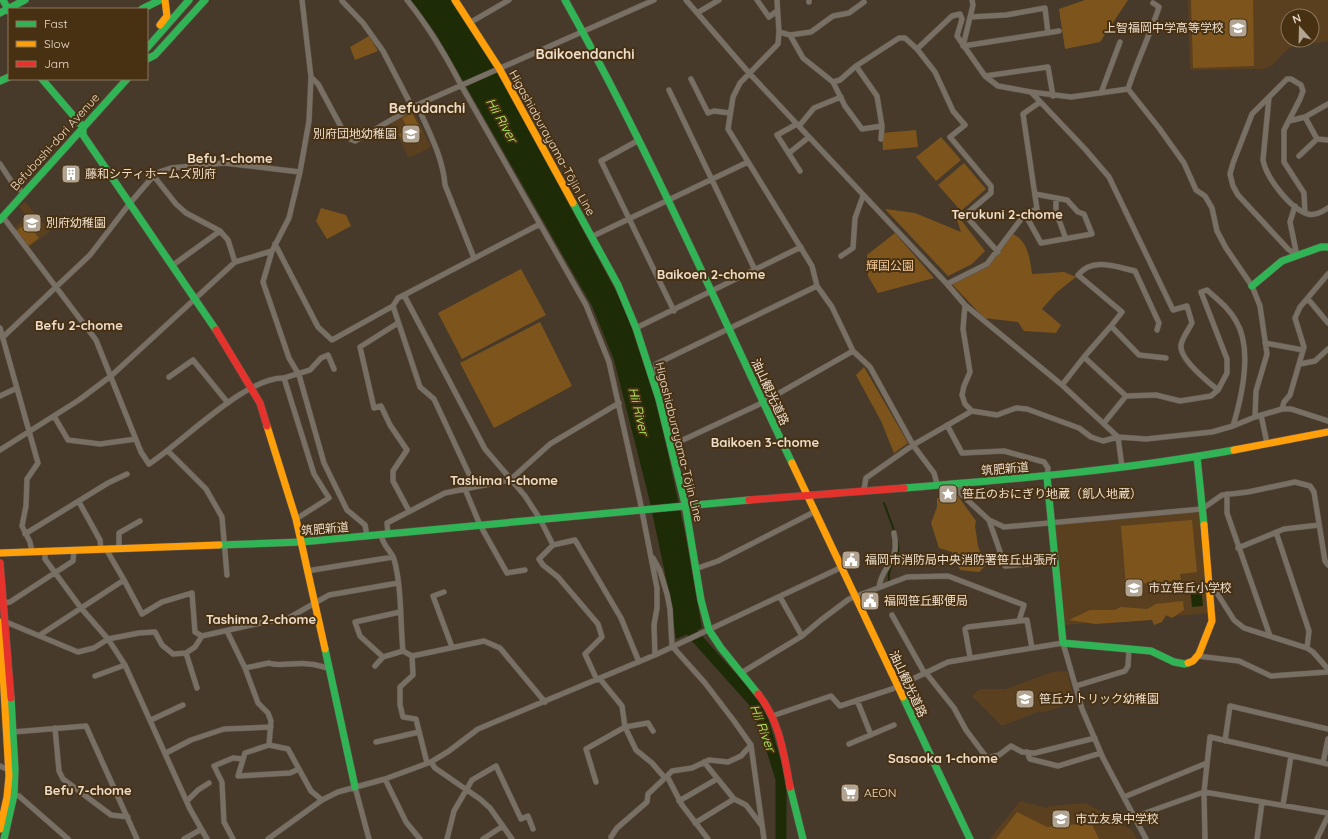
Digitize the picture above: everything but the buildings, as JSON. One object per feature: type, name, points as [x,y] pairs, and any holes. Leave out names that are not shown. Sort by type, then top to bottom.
[{"type":"main road","points":[[0,13],[8,10],[3,0]]},
{"type":"main road","points":[[11,8],[25,0]]},
{"type":"main road","points":[[144,8],[160,0]]},
{"type":"main road","points":[[148,38],[168,16],[165,0]]},
{"type":"main road","points":[[148,57],[189,0]]},
{"type":"main road","name":"Higashiaburayama-Tōjin Line","points":[[455,0],[498,69],[591,237],[618,286],[636,328],[654,381],[670,446],[683,504],[707,631],[763,700],[772,716],[782,743],[793,801],[803,839]]},
{"type":"main road","name":"油山観光道路","points":[[565,0],[583,31],[639,140],[840,568],[970,839]]},
{"type":"main road","points":[[148,47],[202,1]]},
{"type":"main road","points":[[148,58],[155,55],[202,1]]},
{"type":"main road","points":[[43,80],[81,126],[83,135],[195,297],[260,403],[296,519],[355,787]]},
{"type":"main road","name":"Befubashi-dori Avenue","points":[[1,216],[81,126],[118,80]]},
{"type":"main road","name":"Befubashi-dori Avenue","points":[[1,216],[20,190],[126,80]]},
{"type":"main road","points":[[1252,286],[1282,261],[1328,247]]},
{"type":"main road","name":"筑肥新道","points":[[0,553],[301,542],[683,504],[864,489],[960,484],[1047,477],[1197,457],[1328,432]]},
{"type":"main road","points":[[1047,477],[1063,643],[1150,651],[1174,662],[1185,664],[1197,656],[1212,621],[1210,582],[1197,457]]},
{"type":"main road","points":[[0,563],[4,603],[3,622],[14,795],[4,839]]},
{"type":"main road","points":[[0,828],[12,769],[13,732],[3,622]]},
{"type":"street","points":[[302,0],[311,77],[309,121],[300,172],[289,218],[272,251],[263,282],[289,358],[298,373],[324,463],[347,510],[365,526],[367,536]]},
{"type":"street","points":[[407,0],[423,20],[444,51],[586,305],[609,362],[642,509],[657,588],[657,608],[654,625],[655,655]]},
{"type":"street","points":[[470,22],[509,0]]},
{"type":"street","points":[[311,77],[318,84],[347,138],[355,140],[414,106],[654,0]]},
{"type":"street","points":[[686,0],[749,74],[798,124],[965,305],[1062,385],[1118,438],[1122,467]]},
{"type":"street","points":[[697,13],[719,0]]},
{"type":"street","points":[[757,0],[769,17],[777,11]]},
{"type":"street","points":[[777,0],[779,32],[778,44],[740,83],[733,97],[728,129],[812,266],[817,286],[832,307],[853,351],[870,367],[913,445],[934,473],[937,484]]},
{"type":"street","points":[[963,46],[973,5],[972,0]]},
{"type":"street","points":[[342,1],[362,23],[383,51],[434,144],[444,172],[445,185],[474,258]]},
{"type":"street","points":[[779,32],[790,35],[811,32],[833,16],[849,13],[864,2]]},
{"type":"street","points":[[1128,89],[1158,7],[1153,3]]},
{"type":"street","points":[[970,17],[1006,15],[1045,8],[1048,33]]},
{"type":"street","points":[[917,49],[952,16],[960,14],[962,19],[958,36],[963,46],[985,76],[998,86],[1053,96],[1071,97],[1128,89]]},
{"type":"street","points":[[963,46],[1059,31]]},
{"type":"street","points":[[790,35],[803,58],[833,82],[845,106],[862,129],[882,126]]},
{"type":"street","points":[[833,82],[840,80],[856,66],[899,38],[905,38],[917,49],[935,72],[953,111],[965,126],[950,137],[991,186],[991,193],[965,216],[998,252]]},
{"type":"street","points":[[1101,93],[1120,42]]},
{"type":"street","points":[[856,66],[877,96],[882,126],[881,140]]},
{"type":"street","points":[[985,76],[1048,67],[1053,96]]},
{"type":"street","points":[[1297,256],[1288,249],[1238,195],[1233,186],[1230,174],[1233,162],[1252,114],[1287,79],[1291,79],[1301,85],[1303,91],[1284,130],[1284,162],[1304,193],[1305,213]]},
{"type":"street","points":[[691,80],[708,113],[714,111],[730,113]]},
{"type":"street","points":[[1128,89],[1184,163],[1196,190],[1204,196],[1212,208],[1217,231],[1226,248],[1252,286],[1260,306],[1267,354],[1256,391],[1255,417]]},
{"type":"street","points":[[669,90],[755,270]]},
{"type":"street","points":[[1031,92],[1109,177],[1173,310],[1187,306],[1192,323],[1181,344],[1181,352],[1201,376],[1218,390]]},
{"type":"street","points":[[800,171],[777,135],[798,124],[814,108],[828,101],[841,97]]},
{"type":"street","points":[[1269,97],[1263,160],[1265,169],[1273,183],[1295,206],[1305,213],[1310,215],[1322,213],[1328,208]]},
{"type":"street","points":[[947,284],[987,264],[998,252],[1025,214],[1037,209],[1023,114],[1040,102]]},
{"type":"street","points":[[1289,121],[1305,117],[1328,104]]},
{"type":"street","points":[[1305,117],[1317,139]]},
{"type":"street","points":[[789,153],[809,137]]},
{"type":"street","points":[[1299,156],[1317,139],[1328,140]]},
{"type":"street","points":[[639,140],[601,162],[630,218],[674,311]]},
{"type":"street","points":[[591,237],[711,178],[748,162]]},
{"type":"street","points":[[3,337],[90,255],[153,175],[171,168],[224,163],[300,172]]},
{"type":"street","points":[[0,164],[15,187],[20,190]]},
{"type":"street","points":[[153,175],[186,214],[220,231],[228,240],[235,262]]},
{"type":"street","points":[[1025,214],[1041,243],[1092,234],[1084,214],[1078,212],[1067,200],[1035,194]]},
{"type":"street","points":[[841,256],[853,248],[855,218],[863,196]]},
{"type":"street","points":[[1056,198],[1056,212],[1066,239]]},
{"type":"street","points":[[1295,206],[1290,222],[1297,256]]},
{"type":"street","points":[[1,216],[57,287],[96,340],[136,438],[149,464],[250,387],[310,370],[321,358],[328,355],[334,369]]},
{"type":"street","points":[[275,244],[318,327],[332,340],[393,306],[398,298],[540,224]]},
{"type":"street","points":[[172,265],[220,231]]},
{"type":"street","points":[[636,328],[674,311],[801,247]]},
{"type":"street","points":[[0,450],[54,416],[111,376],[195,297],[235,262],[272,251]]},
{"type":"street","points":[[1062,385],[1122,312],[1078,275],[1084,267],[1102,263],[1135,271],[1159,323],[1157,330]]},
{"type":"street","points":[[1282,409],[1284,402],[1290,395],[1304,350],[1295,318],[1300,307],[1328,274]]},
{"type":"street","points":[[654,381],[658,378],[656,364],[817,286]]},
{"type":"street","points":[[1084,357],[1126,396],[1156,395],[1180,401],[1211,396],[1218,390],[1227,373],[1227,359],[1201,292],[1207,290],[1227,308],[1237,322],[1246,352],[1244,377],[1233,426]]},
{"type":"street","points":[[404,295],[485,449],[525,496],[540,519],[553,545]]},
{"type":"street","points":[[1308,298],[1328,323]]},
{"type":"street","points":[[965,305],[963,329],[970,372],[962,395],[965,404],[972,411],[997,415],[1016,408],[1028,409],[1079,428],[1091,437],[1103,441],[1118,438],[1146,439],[1212,432],[1282,409],[1291,409],[1328,421]]},
{"type":"street","points":[[393,306],[420,387],[434,399],[475,487]]},
{"type":"street","points":[[398,323],[360,347],[374,408],[381,406],[390,425],[407,450],[394,471],[393,481],[409,511]]},
{"type":"street","points":[[1111,326],[1139,355],[1166,358]]},
{"type":"street","points":[[0,328],[38,463],[27,479],[26,506],[22,526],[30,542],[32,552]]},
{"type":"street","points":[[1265,343],[1304,350]]},
{"type":"street","points":[[1300,364],[1315,361],[1328,349]]},
{"type":"street","points":[[670,446],[762,403],[853,351]]},
{"type":"street","points":[[169,378],[192,360],[228,404]]},
{"type":"street","points":[[284,378],[314,474],[329,498],[296,519]]},
{"type":"street","points":[[0,396],[17,388]]},
{"type":"street","points":[[1104,424],[1126,396]]},
{"type":"street","points":[[403,650],[398,583],[393,557],[383,545],[387,522],[445,493],[510,480],[550,444],[619,403]]},
{"type":"street","points":[[864,489],[866,478],[913,445],[972,411]]},
{"type":"street","points":[[1261,415],[1266,444]]},
{"type":"street","points":[[54,416],[68,440],[100,444],[136,438]]},
{"type":"street","points":[[947,425],[962,453],[1004,451],[1044,462],[1048,468],[1047,477]]},
{"type":"street","points":[[168,451],[206,489],[222,518],[227,575]]},
{"type":"street","points":[[25,534],[108,483],[127,474]]},
{"type":"street","points":[[960,484],[961,494],[989,520],[1004,527],[1202,509],[1222,495],[1248,492],[1295,482],[1310,486],[1314,492],[1325,561],[1328,565]]},
{"type":"street","points":[[465,489],[480,525],[507,573],[525,570]]},
{"type":"street","points":[[1227,494],[1228,513],[1238,548],[1270,636]]},
{"type":"street","points":[[79,502],[104,549],[124,580],[142,614],[162,602],[192,593],[194,632],[202,636],[269,621],[285,620],[329,595],[398,583]]},
{"type":"street","points":[[695,569],[718,561],[814,512]]},
{"type":"street","points":[[989,520],[1005,566],[1054,562]]},
{"type":"street","points":[[119,548],[119,533],[140,521]]},
{"type":"street","points":[[1238,548],[1284,529],[1319,525]]},
{"type":"street","points":[[1276,532],[1309,631],[1307,648]]},
{"type":"street","points":[[879,587],[881,576],[894,558],[897,546],[894,533]]},
{"type":"street","points":[[639,662],[621,618],[575,540],[553,545],[539,559],[543,565],[563,582],[598,624],[602,633],[602,637],[585,654],[599,680],[622,706],[625,727],[636,750],[666,777],[680,801],[708,839]]},
{"type":"street","points":[[1322,543],[1328,546]]},
{"type":"street","points":[[4,603],[10,602],[73,561],[74,550]]},
{"type":"street","points":[[650,551],[660,571],[667,594],[674,645],[709,688],[751,745],[764,839]]},
{"type":"street","points":[[45,552],[45,559],[81,608],[108,640],[125,665],[200,830],[207,839]]},
{"type":"street","points":[[307,571],[393,557]]},
{"type":"street","points":[[268,839],[322,800],[338,792],[385,779],[429,762],[449,752],[478,729],[599,680],[840,568]]},
{"type":"street","points":[[741,673],[802,636],[821,620],[854,597],[907,577],[948,576],[1024,605],[1019,621]]},
{"type":"street","points":[[40,635],[124,580]]},
{"type":"street","points":[[1210,582],[1234,620],[1244,628],[1307,648],[1313,652],[1328,668]]},
{"type":"street","points":[[444,592],[434,596],[452,647]]},
{"type":"street","points":[[780,597],[802,636]]},
{"type":"street","points":[[383,657],[360,636],[355,622],[400,612]]},
{"type":"street","points":[[892,615],[926,673],[954,708],[966,730],[987,758],[999,755],[1010,746],[1035,753],[1095,738]]},
{"type":"street","points":[[970,657],[965,629],[968,627],[1028,620],[1032,648]]},
{"type":"street","points":[[3,622],[40,635],[78,652],[94,648],[108,640],[139,632],[155,632],[162,645],[173,654],[186,653],[195,647],[202,636]]},
{"type":"street","points":[[227,631],[245,668],[258,703],[268,713],[272,721],[270,745]]},
{"type":"street","points":[[403,650],[412,656],[484,641],[500,648],[546,702]]},
{"type":"street","points":[[772,716],[831,696],[840,706],[897,686],[948,662],[970,657],[1063,643],[1082,709],[1101,753],[1146,839]]},
{"type":"street","points":[[1076,686],[1125,671],[1128,666],[1129,649]]},
{"type":"street","points":[[374,666],[383,657],[403,650]]},
{"type":"street","points":[[186,653],[197,688]]},
{"type":"street","points":[[412,656],[413,675],[400,687],[400,705],[403,717],[416,719],[429,762],[490,808],[512,839]]},
{"type":"street","points":[[1197,656],[1239,661],[1271,676],[1328,672]]},
{"type":"street","points":[[245,668],[269,663],[274,666],[287,663],[310,664],[328,668]]},
{"type":"street","points":[[95,676],[125,665]]},
{"type":"street","points":[[857,700],[871,735]]},
{"type":"street","points":[[151,720],[183,705]]},
{"type":"street","points":[[1225,741],[1230,706],[1328,729]]},
{"type":"street","points":[[596,782],[586,749],[625,727],[648,723],[652,731]]},
{"type":"street","points":[[13,732],[86,726],[137,839]]},
{"type":"street","points":[[849,744],[894,726]]},
{"type":"street","points":[[166,753],[191,740],[224,729],[271,727]]},
{"type":"street","points":[[55,728],[59,771],[63,779],[111,815],[128,818]]},
{"type":"street","points":[[376,742],[419,732]]},
{"type":"street","points":[[1205,839],[1204,792],[1210,737],[1326,764],[1328,739]]},
{"type":"street","points":[[299,769],[290,773],[238,776],[245,753],[270,745],[288,749],[299,769],[311,791],[322,800]]},
{"type":"street","points":[[611,838],[617,828],[648,802],[648,794],[672,772],[692,768],[709,760],[728,762],[741,756],[751,745]]},
{"type":"street","points":[[1027,752],[1030,759],[1058,766],[1101,753]]},
{"type":"street","points":[[1283,805],[1291,756]]},
{"type":"street","points":[[233,839],[224,822],[222,782],[214,766],[233,758],[243,759]]},
{"type":"street","points":[[704,762],[734,799],[746,805],[763,827]]},
{"type":"street","points":[[1124,797],[1207,763]]},
{"type":"street","points":[[0,766],[12,769]]},
{"type":"street","points":[[448,839],[454,811],[472,780],[496,766],[521,818],[528,816],[533,829]]},
{"type":"street","points":[[385,779],[406,822],[420,839]]},
{"type":"street","points":[[680,801],[717,779]]},
{"type":"street","points":[[187,801],[198,790],[209,783]]},
{"type":"street","points":[[355,787],[369,839]]},
{"type":"street","points":[[1134,817],[1204,792],[1328,814],[1318,839]]},
{"type":"street","points":[[14,795],[19,796],[68,839]]},
{"type":"street","points":[[695,823],[734,799]]},
{"type":"street","points":[[1257,839],[1262,802]]},
{"type":"street","points":[[483,839],[503,826]]},
{"type":"street","points":[[184,839],[200,830]]},
{"type":"shaded area","name":"上智福岡中学高等学校","points":[[1188,0],[1328,0],[1328,41],[1320,42],[1320,8],[1280,8],[1280,48],[1290,48],[1281,55],[1273,65],[1263,69],[1190,70]]},
{"type":"shaded area","name":"別府団地幼稚園","points":[[413,111],[431,147],[409,158],[391,122]]},
{"type":"shaded area","name":"別府幼稚園","points":[[25,202],[50,231],[28,248],[14,229],[27,216],[19,207]]},
{"type":"shaded area","name":"市立笹丘小学校","points":[[1200,512],[1209,613],[1064,625],[1054,525]]},
{"type":"shaded area","name":"笹丘カトリック幼稚園","points":[[1067,671],[1075,702],[1041,713],[1040,711],[1002,726],[972,696],[980,689],[1006,689],[1052,672]]},
{"type":"shaded area","name":"市立友泉中学校","points":[[1020,801],[1047,808],[1049,806],[1086,803],[1132,830],[1137,839],[990,839]]},
{"type":"green space","points":[[1085,0],[1128,0],[1100,42],[1065,49],[1059,9]]},
{"type":"green space","points":[[1191,0],[1253,0],[1254,66],[1193,68]]},
{"type":"green space","points":[[369,36],[378,51],[355,60],[350,47]]},
{"type":"green space","points":[[412,113],[422,132],[403,142],[399,134],[408,129],[402,118]]},
{"type":"green space","points":[[916,130],[918,147],[883,150],[882,133]]},
{"type":"green space","points":[[941,137],[961,160],[936,181],[916,157]]},
{"type":"green space","points":[[964,163],[986,189],[961,211],[938,185]]},
{"type":"green space","points":[[321,208],[346,215],[351,226],[327,239],[316,221]]},
{"type":"green space","points":[[885,209],[915,213],[961,232],[954,211],[985,251],[972,264],[948,276]]},
{"type":"green space","points":[[27,223],[39,238],[28,246],[16,231]]},
{"type":"green space","name":"輝国公園","points":[[895,233],[934,278],[878,293],[868,276],[867,255]]},
{"type":"green space","points":[[1013,234],[1022,241],[1025,246],[1029,257],[1032,274],[1064,272],[1076,277],[1057,292],[1042,309],[1061,325],[1056,333],[1024,331],[1018,322],[984,318],[952,284],[988,267]]},
{"type":"green space","points":[[521,269],[546,315],[462,359],[438,313]]},
{"type":"green space","points":[[540,322],[572,386],[494,428],[460,363]]},
{"type":"green space","points":[[864,367],[908,443],[894,453],[881,421],[856,375]]},
{"type":"green space","points":[[958,496],[976,521],[975,526],[978,546],[985,566],[979,572],[960,570],[952,552],[939,548],[931,523],[937,507],[937,498]]},
{"type":"green space","points":[[1192,520],[1197,572],[1180,574],[1181,580],[1126,585],[1121,526]]},
{"type":"green space","points":[[1183,601],[1184,610],[1172,618],[1166,615],[1162,622],[1154,625],[1152,620],[1095,624],[1069,620],[1090,610],[1115,610],[1121,607],[1147,609],[1156,604]]},
{"type":"green space","points":[[1017,812],[1047,827],[1091,823],[1099,839],[996,839]]},
{"type":"water","points":[[410,0],[451,0],[491,60],[624,306],[649,374],[662,425],[686,538],[702,628],[676,639],[669,592],[649,498],[614,360],[592,306],[436,34]]},
{"type":"water","points":[[1201,585],[1203,606],[1192,607],[1190,586]]},
{"type":"waterway","points":[[884,503],[895,533]]},
{"type":"waterway","points":[[889,584],[889,573],[898,553],[898,543]]},
{"type":"waterway","name":"Hii River","points":[[689,619],[693,634],[753,701],[763,721],[781,779],[781,839]]},
{"type":"traffic: fast","points":[[3,0],[8,9]]},
{"type":"traffic: fast","points":[[10,8],[25,0]]},
{"type":"traffic: fast","points":[[144,8],[160,0]]},
{"type":"traffic: fast","points":[[148,47],[189,0]]},
{"type":"traffic: fast","points":[[148,58],[155,55],[205,0]]},
{"type":"traffic: fast","points":[[565,0],[626,114],[792,463]]},
{"type":"traffic: fast","points":[[0,13],[8,9]]},
{"type":"traffic: fast","points":[[0,81],[8,77]]},
{"type":"traffic: fast","points":[[43,80],[83,127],[83,135],[216,330]]},
{"type":"traffic: fast","points":[[0,220],[126,80]]},
{"type":"traffic: fast","points":[[573,203],[618,285],[636,328],[659,399],[685,504],[701,600],[709,630],[721,648],[758,694]]},
{"type":"traffic: fast","points":[[1252,286],[1282,261],[1321,247],[1328,247]]},
{"type":"traffic: fast","points":[[904,488],[1111,468],[1234,450]]},
{"type":"traffic: fast","points":[[1197,457],[1204,525]]},
{"type":"traffic: fast","points":[[1047,477],[1063,643],[1151,651],[1174,662],[1185,664],[1188,663]]},
{"type":"traffic: fast","points":[[219,545],[301,542],[749,500]]},
{"type":"traffic: fast","points":[[325,649],[355,787]]},
{"type":"traffic: fast","points":[[903,697],[970,839]]},
{"type":"traffic: fast","points":[[4,839],[14,795],[15,769],[11,698]]},
{"type":"traffic: fast","points":[[790,787],[803,839]]},
{"type":"traffic: slow","points":[[160,25],[167,16],[165,0]]},
{"type":"traffic: slow","points":[[455,0],[499,68],[573,203]]},
{"type":"traffic: slow","points":[[267,426],[296,519],[325,649]]},
{"type":"traffic: slow","points":[[1234,450],[1328,432]]},
{"type":"traffic: slow","points":[[792,463],[903,697]]},
{"type":"traffic: slow","points":[[1188,663],[1193,661],[1199,654],[1212,621],[1204,525]]},
{"type":"traffic: slow","points":[[0,553],[219,545]]},
{"type":"traffic: slow","points":[[0,622],[9,776],[7,797],[0,829]]},
{"type":"traffic: jam","points":[[216,330],[260,403],[267,426]]},
{"type":"traffic: jam","points":[[749,500],[904,488]]},
{"type":"traffic: jam","points":[[0,563],[11,698]]},
{"type":"traffic: jam","points":[[758,694],[765,704],[776,727],[783,751],[790,787]]},
{"type":"place","name":"上智福岡中学高等学校","points":[[1238,28]]},
{"type":"place","name":"別府団地幼稚園","points":[[411,134]]},
{"type":"place","name":"藤和シティホームズ別府","points":[[71,174]]},
{"type":"place","name":"別府幼稚園","points":[[32,223]]},
{"type":"place","name":"笹丘のおにぎり地蔵（飢人地蔵）","points":[[948,494]]},
{"type":"place","name":"福岡市消防局中央消防署笹丘出張所","points":[[851,560]]},
{"type":"place","name":"市立笹丘小学校","points":[[1134,588]]},
{"type":"place","name":"福岡笹丘郵便局","points":[[870,601]]},
{"type":"place","name":"笹丘カトリック幼稚園","points":[[1025,699]]},
{"type":"place","name":"AEON","points":[[850,793]]},
{"type":"place","name":"市立友泉中学校","points":[[1061,819]]},
{"type":"district","name":"Baikoendanchi","points":[[585,54]]},
{"type":"district","name":"Befudanchi","points":[[427,108]]},
{"type":"district","name":"Befu 1-chome","points":[[230,158]]},
{"type":"district","name":"Terukuni 2-chome","points":[[1007,214]]},
{"type":"district","name":"Baikoen 2-chome","points":[[711,274]]},
{"type":"district","name":"Befu 2-chome","points":[[79,325]]},
{"type":"district","name":"Baikoen 3-chome","points":[[765,442]]},
{"type":"district","name":"Tashima 1-chome","points":[[504,480]]},
{"type":"district","name":"Tashima 2-chome","points":[[261,619]]},
{"type":"district","name":"Sasaoka 1-chome","points":[[943,758]]},
{"type":"district","name":"Befu 7-chome","points":[[88,790]]}]
